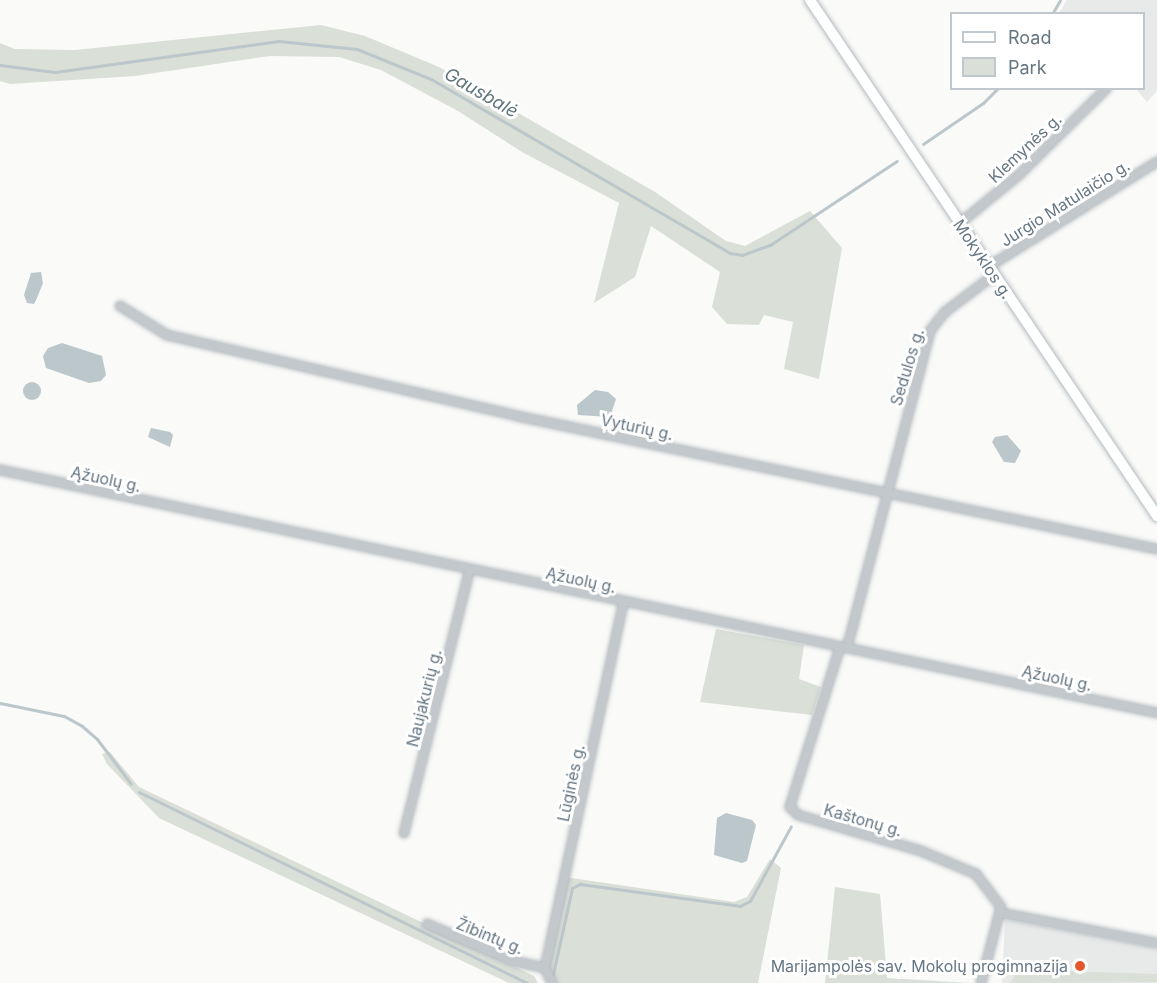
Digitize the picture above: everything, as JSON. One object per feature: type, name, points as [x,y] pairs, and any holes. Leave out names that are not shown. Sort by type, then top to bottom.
[{"type":"main road","name":"Mokyklos g.","points":[[810,0],[1157,516]]},
{"type":"street","name":"Klemynės g.","points":[[959,224],[1020,174],[1105,90]]},
{"type":"street","name":"Jurgio Matulaičio g.","points":[[991,271],[1157,162]]},
{"type":"street","name":"Sedulos g.","points":[[844,648],[930,331],[945,312],[991,271]]},
{"type":"street","name":"Vyturių g.","points":[[120,306],[166,336],[517,416],[1157,549]]},
{"type":"street","name":"Ąžuolų g.","points":[[0,470],[623,603],[1157,713]]},
{"type":"street","name":"Naujakurių g.","points":[[404,833],[470,569]]},
{"type":"street","name":"Lūginės g.","points":[[544,968],[623,603]]},
{"type":"street","name":"Kaštonų g.","points":[[844,648],[790,807],[798,815],[921,850],[964,867],[986,884],[1001,913]]},
{"type":"street","points":[[981,983],[1001,913],[1157,943]]},
{"type":"street","name":"Žibintų g.","points":[[428,924],[513,961],[544,968]]},
{"type":"street","points":[[544,968],[552,983]]},
{"type":"shaded area","points":[[1067,0],[1157,0],[1157,91],[1147,102],[1137,90],[1145,90],[1145,12],[1060,12]]},
{"type":"shaded area","points":[[41,272],[43,283],[37,298],[34,304],[27,303],[24,295],[31,273]]},
{"type":"shaded area","points":[[62,343],[102,356],[106,375],[101,381],[89,383],[46,368],[43,356],[48,348]]},
{"type":"shaded area","points":[[32,382],[38,385],[41,391],[38,397],[32,400],[26,397],[23,391],[26,385]]},
{"type":"shaded area","points":[[595,390],[608,392],[616,399],[610,417],[578,415],[577,405]]},
{"type":"shaded area","points":[[151,428],[170,432],[173,435],[170,447],[148,437]]},
{"type":"shaded area","points":[[1007,435],[1021,451],[1015,463],[1004,462],[992,442],[995,437]]},
{"type":"shaded area","points":[[726,813],[752,820],[756,825],[747,861],[742,863],[714,855],[717,818]]},
{"type":"shaded area","name":"Marijampolės sav. Mokolų progimnazija","points":[[1005,920],[1157,948],[1157,983],[1002,983]]},
{"type":"green space","points":[[321,25],[365,36],[439,67],[655,192],[726,241],[745,246],[810,211],[842,248],[819,379],[784,369],[793,322],[764,315],[759,325],[727,324],[712,307],[720,272],[651,226],[635,277],[594,303],[619,203],[522,152],[458,111],[381,70],[339,57],[270,56],[135,76],[10,84],[0,81],[0,43],[15,49],[75,50]]},
{"type":"green space","points":[[716,629],[804,645],[799,679],[821,687],[812,715],[700,702]]},
{"type":"green space","points":[[110,752],[139,787],[534,976],[538,983],[509,983],[159,818],[107,764],[102,754]]},
{"type":"green space","points":[[770,859],[781,868],[758,983],[552,983],[547,977],[565,877],[734,902],[747,897]]},
{"type":"green space","points":[[835,887],[880,894],[887,978],[970,983],[825,983]]},
{"type":"green space","points":[[1028,970],[1157,974],[1157,982],[1010,983],[1015,975]]},
{"type":"waterway","name":"Gausbalė","points":[[1053,12],[1060,0]]},
{"type":"waterway","name":"Gausbalė","points":[[0,65],[55,72],[279,41],[357,49],[431,79],[730,253],[742,255],[770,245],[897,161]]},
{"type":"waterway","name":"Gausbalė","points":[[923,144],[983,103],[996,90]]},
{"type":"waterway","points":[[0,703],[64,716],[82,726],[97,739],[131,784]]},
{"type":"waterway","points":[[139,792],[528,983]]},
{"type":"waterway","points":[[553,974],[572,888],[580,884],[740,906],[750,901],[791,826]]},
{"type":"place","name":"Marijampolės sav. Mokolų progimnazija","points":[[1080,966]]}]
